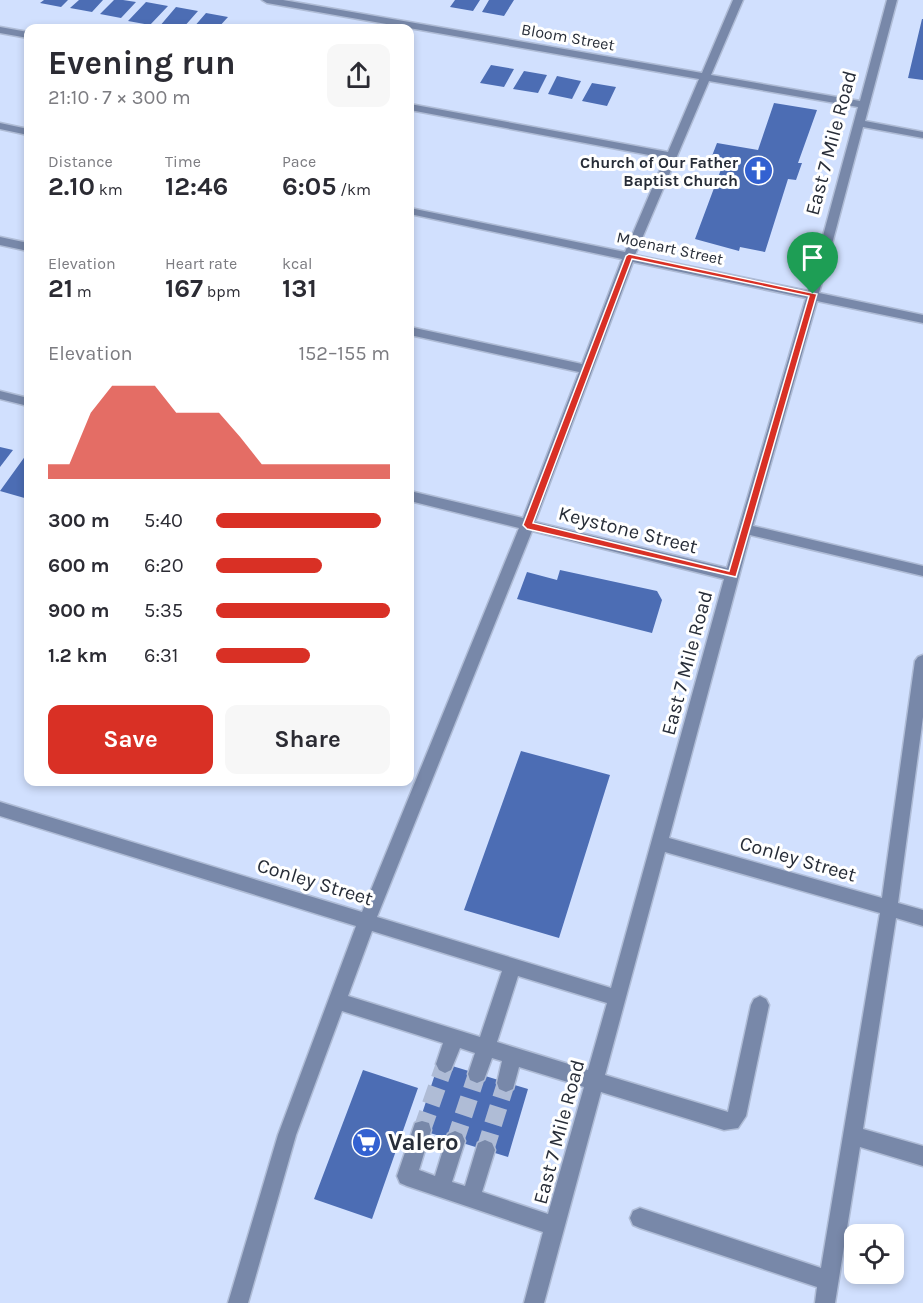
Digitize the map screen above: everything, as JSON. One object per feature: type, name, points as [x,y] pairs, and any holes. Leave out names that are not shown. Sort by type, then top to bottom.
[{"type":"street","name":"Bloom Street","points":[[267,0],[402,24]]},
{"type":"street","points":[[238,1303],[287,1135],[367,921],[527,525],[629,256],[738,0]]},
{"type":"street","name":"East 7 Mile Road","points":[[536,1302],[732,575],[813,294],[892,0]]},
{"type":"street","name":"Bloom Street","points":[[414,26],[863,105]]},
{"type":"street","points":[[0,30],[24,34]]},
{"type":"street","points":[[414,108],[672,156]]},
{"type":"street","points":[[858,123],[923,135]]},
{"type":"street","points":[[0,126],[24,131]]},
{"type":"street","name":"Moenart Street","points":[[414,212],[923,319]]},
{"type":"street","points":[[0,241],[24,246]]},
{"type":"street","points":[[414,332],[586,369]]},
{"type":"street","points":[[0,395],[24,401]]},
{"type":"street","name":"Keystone Street","points":[[414,497],[732,575]]},
{"type":"street","points":[[745,528],[923,571]]},
{"type":"street","points":[[825,1303],[919,722],[923,661]]},
{"type":"street","name":"Conley Street","points":[[0,809],[617,998]]},
{"type":"street","name":"Conley Street","points":[[660,843],[923,918]]},
{"type":"street","points":[[477,1074],[513,966]]},
{"type":"street","points":[[337,1001],[731,1121],[737,1116],[760,1005]]},
{"type":"street","points":[[445,1064],[454,1037]]},
{"type":"street","points":[[506,1083],[513,1056]]},
{"type":"street","points":[[422,1130],[407,1176],[555,1226]]},
{"type":"street","points":[[852,1134],[923,1156]]},
{"type":"street","points":[[441,1187],[455,1141]]},
{"type":"street","points":[[471,1197],[485,1150]]},
{"type":"street","points":[[640,1218],[829,1281]]},
{"type":"building","points":[[44,0],[68,0],[61,7],[40,3]]},
{"type":"building","points":[[79,0],[103,0],[92,12],[70,8]]},
{"type":"building","points":[[114,0],[136,2],[121,18],[100,14]]},
{"type":"building","points":[[455,0],[480,0],[473,11],[450,7]]},
{"type":"building","points":[[489,0],[514,0],[504,16],[482,12]]},
{"type":"building","points":[[146,2],[168,6],[151,24],[128,21]]},
{"type":"building","points":[[176,7],[198,11],[187,24],[162,24]]},
{"type":"building","points":[[206,13],[228,17],[222,24],[196,24]]},
{"type":"building","points":[[923,19],[923,80],[908,78]]},
{"type":"building","points":[[491,65],[514,69],[504,87],[480,83]]},
{"type":"building","points":[[524,71],[547,75],[538,93],[513,89]]},
{"type":"building","points":[[557,76],[581,81],[572,99],[548,94]]},
{"type":"building","points":[[592,83],[616,87],[607,106],[582,101]]},
{"type":"building","name":"Church of Our Father Baptist Church","points":[[774,103],[817,110],[798,163],[802,163],[796,180],[788,179],[765,252],[740,247],[739,251],[695,239],[723,164],[710,161],[717,143],[758,150]]},
{"type":"building","points":[[0,447],[13,450],[0,467]]},
{"type":"building","points":[[24,458],[24,498],[0,491]]},
{"type":"building","points":[[560,570],[657,591],[662,600],[652,633],[517,599],[527,572],[557,580]]},
{"type":"building","points":[[521,751],[610,775],[559,938],[464,910]]},
{"type":"building","points":[[439,1062],[528,1089],[508,1157],[417,1129]]},
{"type":"building","points":[[363,1070],[418,1088],[372,1219],[314,1199]]},
{"type":"tunnel","points":[[422,1130],[445,1064]]},
{"type":"tunnel","points":[[455,1141],[477,1074]]},
{"type":"tunnel","points":[[485,1150],[506,1083]]},
{"type":"place","name":"Church of Our Father Baptist Church","points":[[759,171]]},
{"type":"place","name":"Valero","points":[[367,1142]]},
{"type":"route","points":[[629,256],[813,294],[732,575],[527,525],[629,256]]}]
